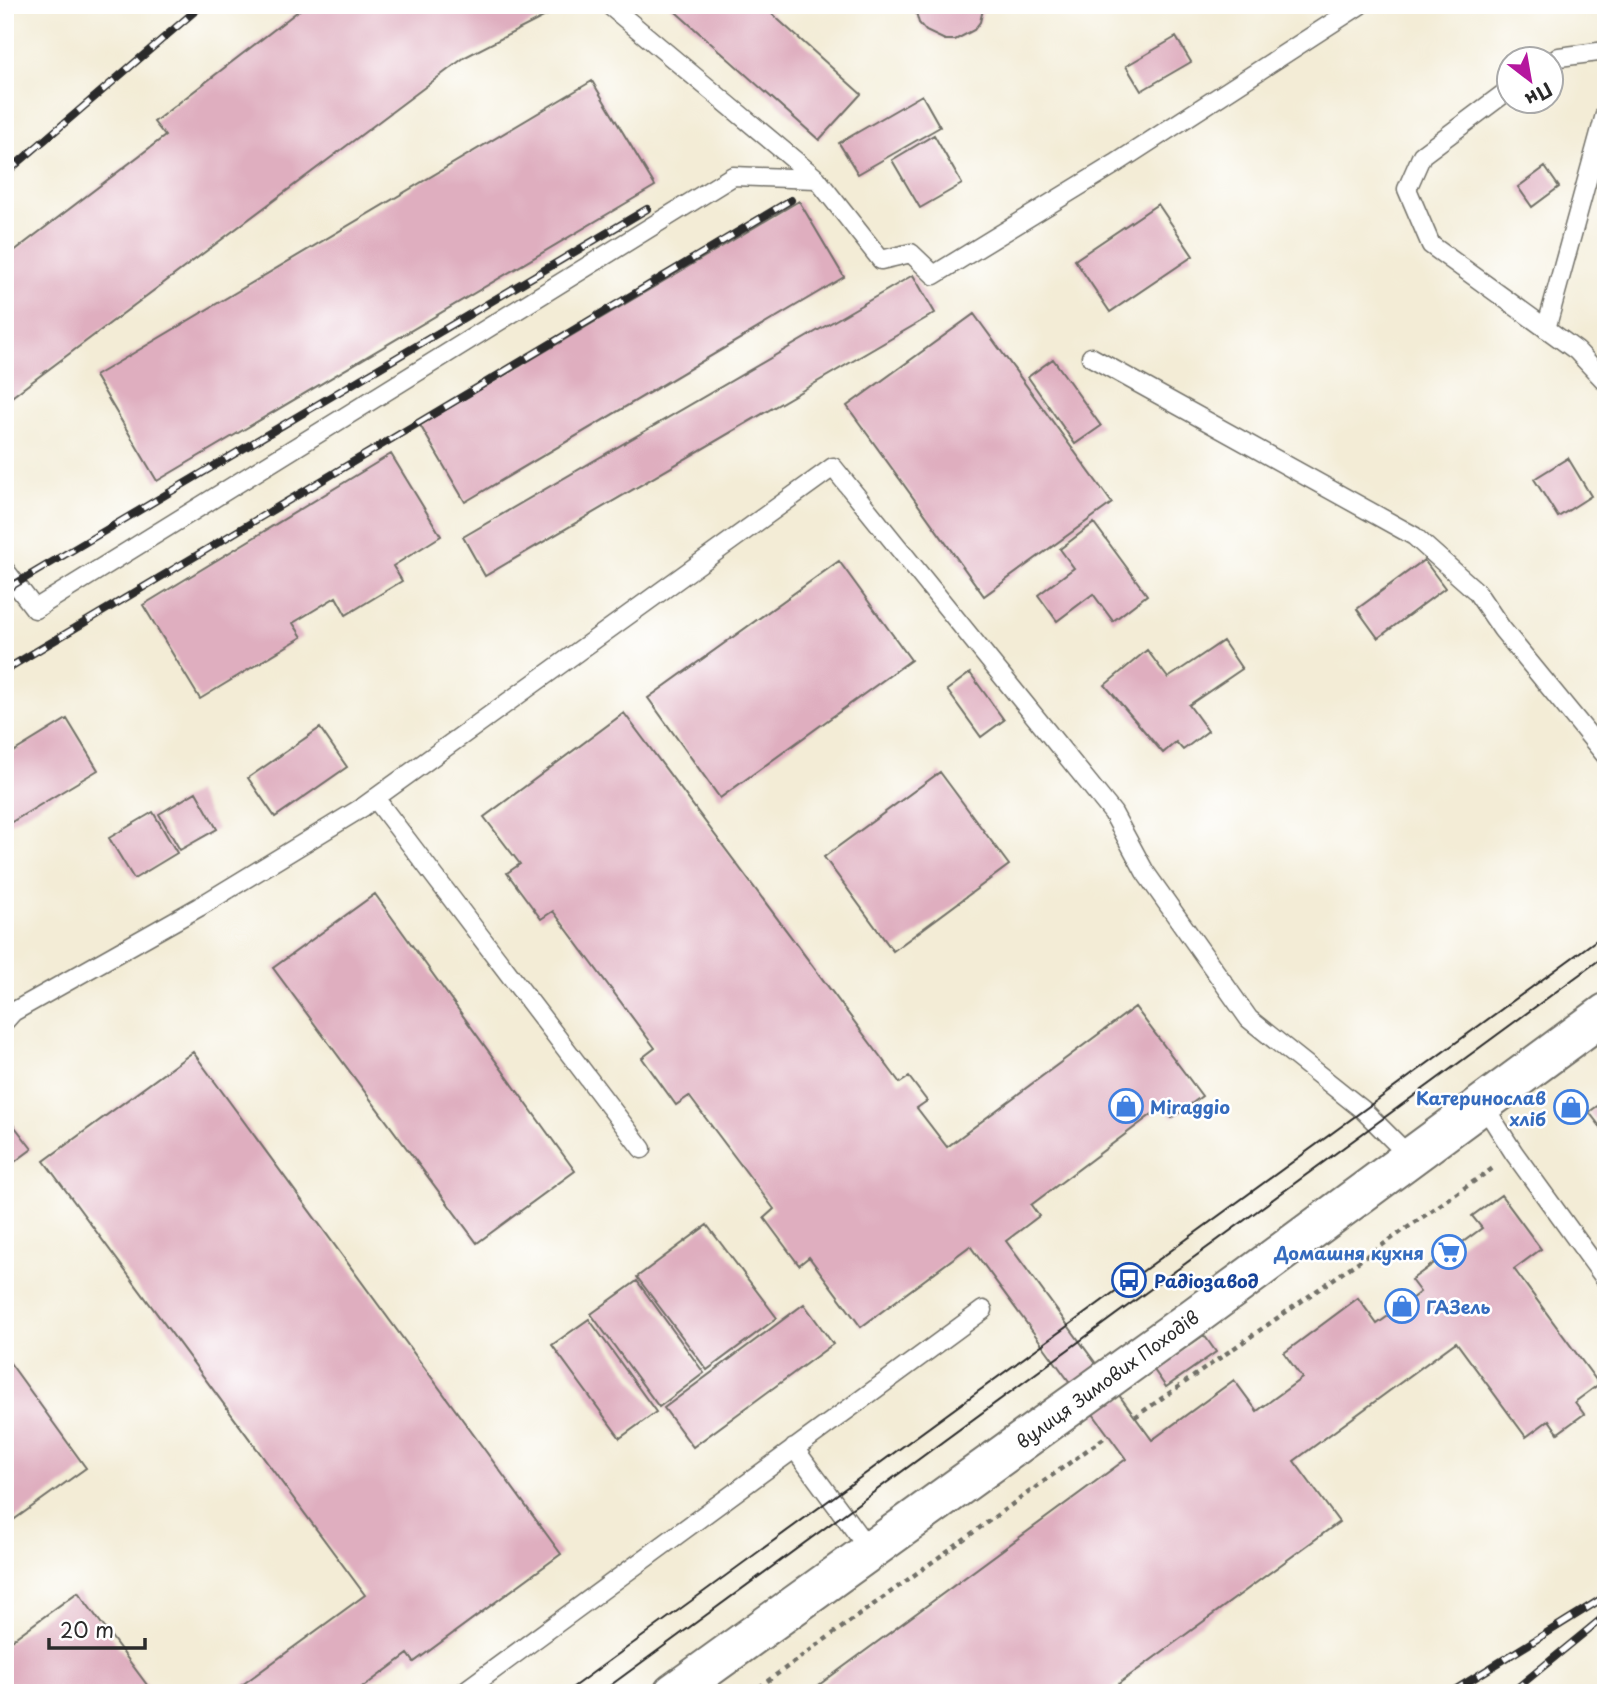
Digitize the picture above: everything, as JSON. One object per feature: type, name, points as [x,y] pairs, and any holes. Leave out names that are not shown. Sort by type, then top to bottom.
[{"type":"main road","name":"вулиця Зимових Походів","points":[[673,1693],[1606,1013]]},
{"type":"lane","points":[[609,5],[817,179],[881,260],[911,254],[934,275],[1115,164],[1360,5]]},
{"type":"lane","points":[[1566,56],[1606,51]]},
{"type":"lane","points":[[1496,100],[1422,155],[1407,189],[1431,245],[1577,351],[1606,382]]},
{"type":"lane","points":[[1546,329],[1606,111]]},
{"type":"lane","points":[[5,570],[35,609],[733,176],[817,179]]},
{"type":"lane","points":[[1091,357],[1414,536],[1476,591],[1502,629],[1606,756]]},
{"type":"lane","points":[[5,1021],[13,1012],[199,907],[375,798],[832,467],[1113,813],[1146,872],[1249,1019],[1363,1110],[1409,1156]]},
{"type":"lane","points":[[375,798],[642,1149]]},
{"type":"lane","points":[[1482,1103],[1514,1153],[1606,1280]]},
{"type":"lane","points":[[462,1693],[983,1310]]},
{"type":"lane","points":[[794,1448],[870,1551]]},
{"type":"path","points":[[1135,1417],[1514,1153]]},
{"type":"path","points":[[751,1693],[1108,1435]]},
{"type":"building","points":[[306,5],[559,5],[561,8],[465,57],[5,402],[5,258],[165,136],[154,122]]},
{"type":"building","points":[[668,5],[762,5],[861,94],[819,140]]},
{"type":"building","points":[[914,5],[984,5],[980,22],[974,30],[955,40],[945,40],[926,31],[919,23]]},
{"type":"building","points":[[1176,37],[1191,62],[1141,91],[1126,66]]},
{"type":"building","points":[[592,81],[655,186],[157,481],[95,376]]},
{"type":"building","points":[[922,95],[940,127],[858,174],[839,143]]},
{"type":"building","points":[[934,135],[962,184],[920,208],[892,160]]},
{"type":"building","points":[[1545,167],[1559,187],[1532,207],[1518,187]]},
{"type":"building","points":[[799,201],[844,277],[465,502],[420,425]]},
{"type":"building","points":[[1158,204],[1193,256],[1110,312],[1075,260]]},
{"type":"building","points":[[913,275],[935,313],[485,576],[463,537]]},
{"type":"building","points":[[974,314],[1112,503],[984,596],[847,406]]},
{"type":"building","points":[[1053,359],[1101,426],[1075,444],[1028,377]]},
{"type":"building","points":[[391,454],[441,536],[393,566],[402,581],[346,615],[336,597],[293,623],[302,637],[200,699],[143,605]]},
{"type":"building","points":[[1568,458],[1591,496],[1558,517],[1534,479]]},
{"type":"building","points":[[1094,523],[1147,595],[1113,621],[1093,594],[1057,621],[1038,595],[1074,568],[1060,549]]},
{"type":"building","points":[[1424,560],[1445,588],[1378,638],[1357,609]]},
{"type":"building","points":[[839,561],[911,660],[720,798],[648,698]]},
{"type":"building","points":[[1223,641],[1242,669],[1189,705],[1208,731],[1183,750],[1176,742],[1163,753],[1105,685],[1147,650],[1168,678]]},
{"type":"building","points":[[970,673],[1004,720],[981,737],[947,690]]},
{"type":"building","points":[[624,713],[900,1083],[909,1077],[927,1101],[917,1108],[947,1147],[1135,1007],[1202,1096],[1172,1118],[1163,1106],[1031,1205],[1039,1216],[1006,1241],[1152,1440],[1234,1380],[1257,1411],[1302,1378],[1284,1353],[1358,1298],[1377,1324],[1402,1306],[1420,1292],[1411,1280],[1482,1228],[1472,1216],[1501,1195],[1541,1249],[1514,1269],[1599,1384],[1575,1402],[1584,1414],[1558,1433],[1549,1420],[1526,1437],[1456,1342],[1294,1461],[1339,1522],[1106,1693],[808,1693],[1126,1459],[970,1246],[861,1327],[809,1257],[799,1265],[764,1218],[774,1209],[689,1096],[676,1105],[642,1058],[655,1048],[553,911],[541,919],[507,873],[520,864],[484,817]]},
{"type":"building","points":[[67,719],[98,770],[5,826],[5,757]]},
{"type":"building","points":[[320,728],[347,767],[275,817],[248,778]]},
{"type":"building","points":[[940,772],[1009,865],[893,951],[824,857]]},
{"type":"building","points":[[196,792],[217,829],[180,850],[159,814]]},
{"type":"building","points":[[153,812],[177,853],[134,879],[109,838]]},
{"type":"building","points":[[375,894],[575,1171],[477,1243],[273,968]]},
{"type":"building","points":[[193,1052],[561,1554],[414,1662],[408,1654],[355,1693],[231,1693],[365,1595],[44,1161]]},
{"type":"building","points":[[1606,1100],[1606,1134],[1589,1112]]},
{"type":"building","points":[[5,1114],[32,1149],[5,1169]]},
{"type":"building","points":[[707,1225],[777,1318],[707,1370],[637,1277]]},
{"type":"building","points":[[637,1281],[704,1373],[659,1407],[591,1314]]},
{"type":"building","points":[[804,1304],[833,1344],[693,1447],[664,1408]]},
{"type":"building","points":[[589,1319],[656,1412],[620,1438],[552,1345]]},
{"type":"building","points":[[1204,1335],[1216,1352],[1166,1387],[1154,1370]]},
{"type":"building","points":[[5,1356],[86,1468],[5,1526]]},
{"type":"building","points":[[78,1592],[153,1693],[5,1693],[5,1645]]},
{"type":"tram line","points":[[565,1693],[1606,933]]},
{"type":"tram line","points":[[600,1693],[1606,955]]},
{"type":"railway","points":[[5,174],[202,5]]},
{"type":"railway","points":[[5,670],[791,200]]},
{"type":"railway","points":[[5,590],[647,209]]},
{"type":"railway","points":[[1450,1693],[1606,1596]]},
{"type":"railway","points":[[1511,1693],[1606,1615]]},
{"type":"place","name":"Miraggio","points":[[1126,1106]]},
{"type":"place","name":"Катеринослав хліб","points":[[1571,1107]]},
{"type":"place","name":"Домашня кухня","points":[[1449,1252]]},
{"type":"place","name":"Радіозавод","points":[[1129,1280]]},
{"type":"place","name":"ГАЗель","points":[[1402,1306]]}]
